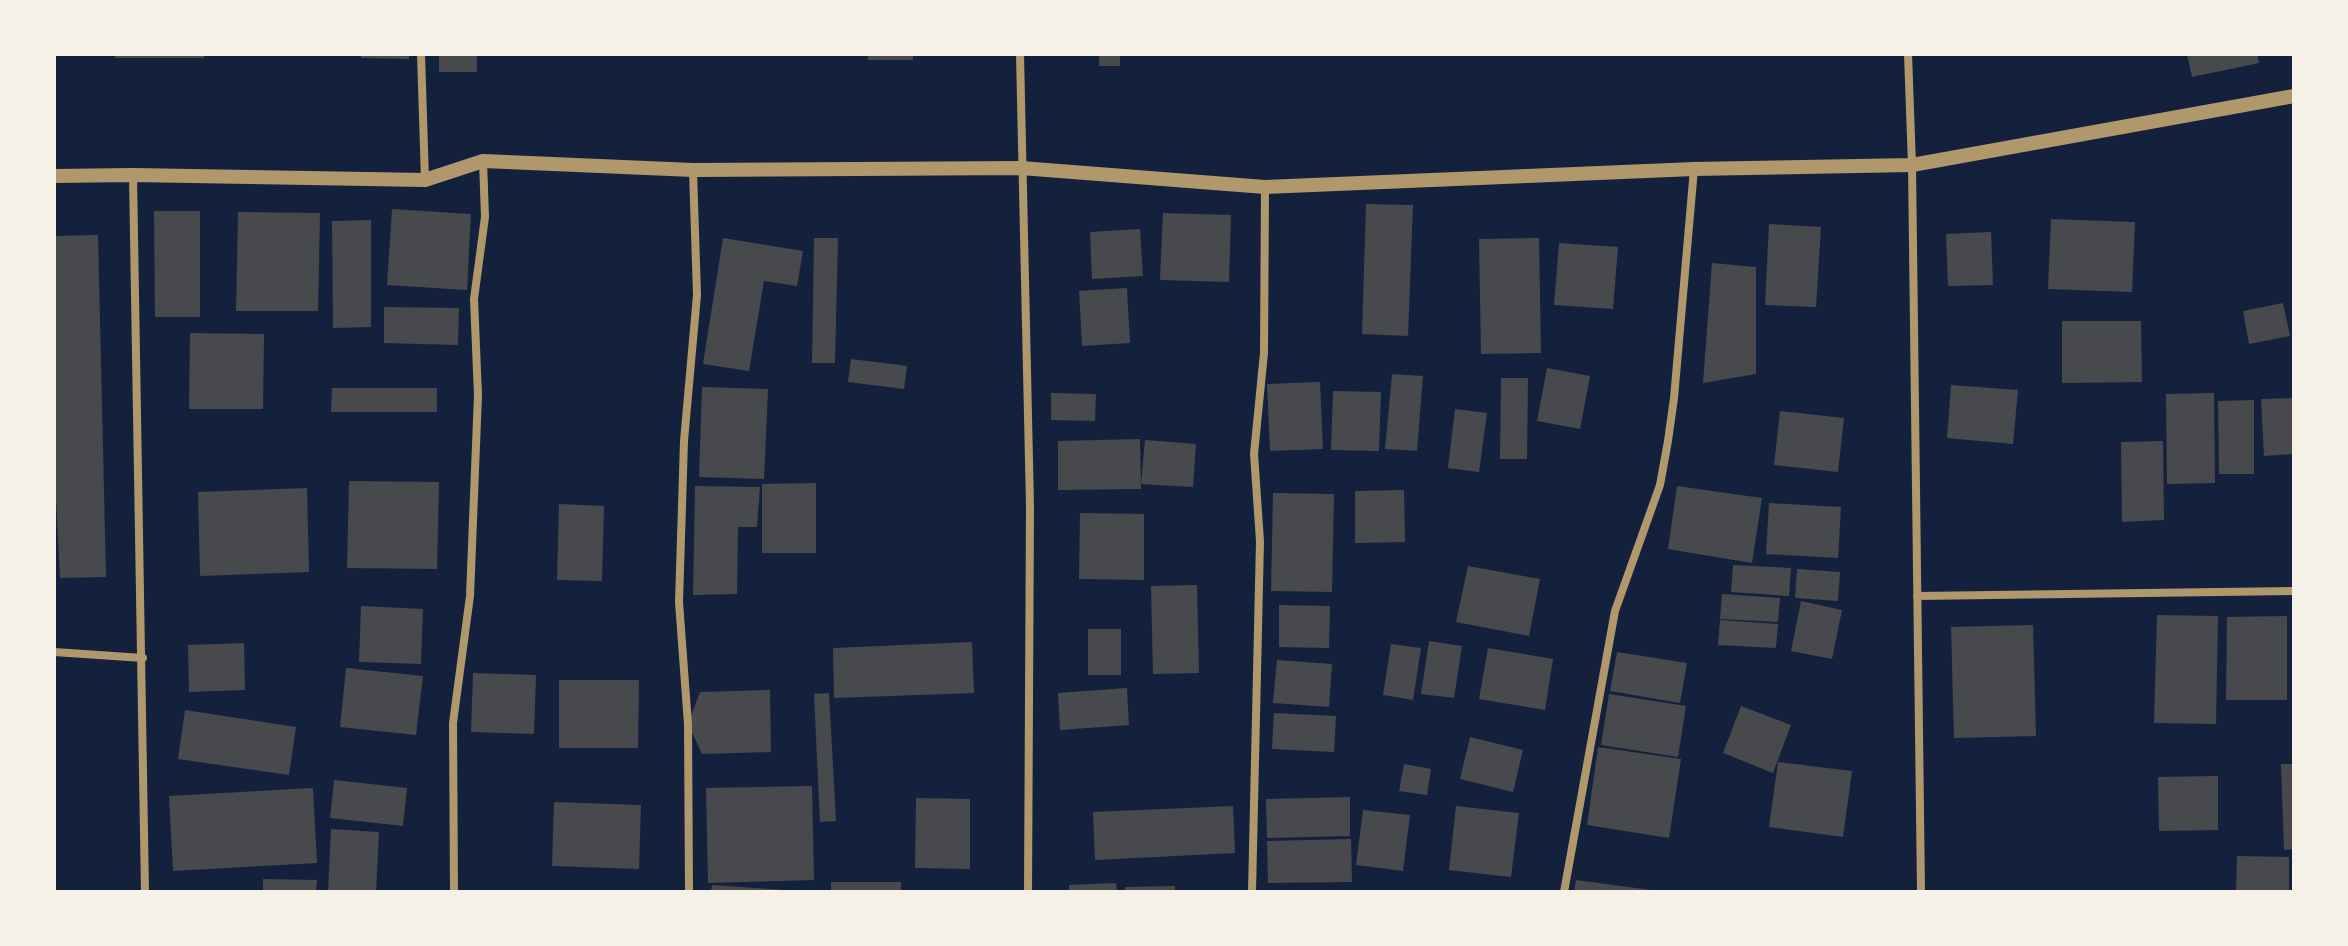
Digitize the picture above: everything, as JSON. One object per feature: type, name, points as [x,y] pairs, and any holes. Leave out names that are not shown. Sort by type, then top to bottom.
[{"type":"street","points":[[421,54],[425,180]]},
{"type":"street","points":[[1020,54],[1030,506],[1028,892]]},
{"type":"street","points":[[1908,54],[1921,892]]},
{"type":"street","points":[[54,176],[425,180],[483,161],[693,170],[1021,168],[1265,187],[1694,169],[1912,165],[2294,96]]},
{"type":"street","points":[[454,892],[453,723],[470,596],[478,395],[474,299],[485,217],[483,161]]},
{"type":"street","points":[[1564,892],[1615,611],[1660,485],[1668,441],[1694,169]]},
{"type":"street","points":[[689,892],[688,724],[679,602],[684,441],[697,295],[693,170]]},
{"type":"street","points":[[133,175],[145,892]]},
{"type":"street","points":[[1252,892],[1260,541],[1254,454],[1264,353],[1265,187]]},
{"type":"street","points":[[1917,596],[2294,591]]},
{"type":"street","points":[[54,652],[143,658]]},
{"type":"building","points":[[115,54],[204,54],[204,58],[115,58]]},
{"type":"building","points":[[361,54],[409,54],[409,59],[361,58]]},
{"type":"building","points":[[439,54],[477,54],[477,72],[439,72]]},
{"type":"building","points":[[868,54],[913,54],[913,60],[868,60]]},
{"type":"building","points":[[1099,54],[1120,54],[1120,66],[1099,66]]},
{"type":"building","points":[[2187,54],[2257,54],[2259,63],[2192,77]]},
{"type":"building","points":[[1366,204],[1413,205],[1408,336],[1362,334]]},
{"type":"building","points":[[392,209],[471,214],[467,290],[387,285]]},
{"type":"building","points":[[154,211],[200,211],[200,317],[155,317]]},
{"type":"building","points":[[238,212],[320,213],[318,311],[236,311]]},
{"type":"building","points":[[1163,213],[1231,215],[1229,282],[1160,280]]},
{"type":"building","points":[[2051,219],[2135,222],[2132,292],[2048,289]]},
{"type":"building","points":[[371,220],[371,327],[333,328],[332,221]]},
{"type":"building","points":[[1769,224],[1821,227],[1816,307],[1765,305]]},
{"type":"building","points":[[1140,229],[1143,276],[1092,279],[1090,232]]},
{"type":"building","points":[[1991,232],[1993,285],[1948,286],[1946,234]]},
{"type":"building","points":[[98,235],[106,577],[60,578],[54,462],[54,236]]},
{"type":"building","points":[[723,238],[803,251],[797,286],[764,281],[749,371],[703,364]]},
{"type":"building","points":[[814,238],[838,238],[835,363],[812,363]]},
{"type":"building","points":[[1539,238],[1541,353],[1481,354],[1479,239]]},
{"type":"building","points":[[1559,243],[1618,247],[1613,309],[1554,305]]},
{"type":"building","points":[[1712,263],[1756,267],[1756,374],[1703,383]]},
{"type":"building","points":[[1127,288],[1130,343],[1082,346],[1079,291]]},
{"type":"building","points":[[2283,303],[2290,336],[2249,344],[2243,311]]},
{"type":"building","points":[[384,307],[459,308],[458,345],[384,343]]},
{"type":"building","points":[[2062,321],[2141,321],[2142,382],[2062,383]]},
{"type":"building","points":[[190,333],[264,334],[263,409],[189,409]]},
{"type":"building","points":[[851,359],[907,366],[904,389],[848,382]]},
{"type":"building","points":[[1547,368],[1590,376],[1580,429],[1537,421]]},
{"type":"building","points":[[1392,374],[1423,376],[1417,451],[1385,449]]},
{"type":"building","points":[[1501,378],[1528,378],[1527,459],[1500,459]]},
{"type":"building","points":[[1320,382],[1323,449],[1270,451],[1267,384]]},
{"type":"building","points":[[1951,385],[2018,390],[2013,444],[1947,438]]},
{"type":"building","points":[[702,387],[768,389],[764,479],[699,477]]},
{"type":"building","points":[[332,388],[437,388],[437,412],[331,412]]},
{"type":"building","points":[[1333,391],[1381,392],[1379,451],[1331,450]]},
{"type":"building","points":[[1051,393],[1096,394],[1095,421],[1051,420]]},
{"type":"building","points":[[2214,393],[2215,483],[2167,484],[2166,394]]},
{"type":"building","points":[[2294,398],[2294,454],[2264,456],[2261,399]]},
{"type":"building","points":[[2254,400],[2254,474],[2219,474],[2218,401]]},
{"type":"building","points":[[1455,409],[1487,413],[1479,472],[1448,468]]},
{"type":"building","points":[[1780,411],[1844,418],[1838,472],[1774,465]]},
{"type":"building","points":[[1140,439],[1141,489],[1058,490],[1058,441]]},
{"type":"building","points":[[1145,440],[1196,444],[1193,487],[1141,484]]},
{"type":"building","points":[[2163,441],[2164,520],[2122,522],[2121,442]]},
{"type":"building","points":[[349,481],[439,482],[437,569],[347,568]]},
{"type":"building","points":[[816,483],[816,553],[762,553],[762,484]]},
{"type":"building","points":[[695,486],[760,487],[757,527],[738,527],[737,594],[693,595]]},
{"type":"building","points":[[1677,486],[1762,498],[1752,563],[1668,549]]},
{"type":"building","points":[[307,488],[309,572],[200,576],[198,492]]},
{"type":"building","points":[[1404,490],[1405,542],[1355,543],[1355,491]]},
{"type":"building","points":[[1273,493],[1334,494],[1332,592],[1271,591]]},
{"type":"building","points":[[1769,503],[1841,507],[1838,558],[1766,554]]},
{"type":"building","points":[[559,504],[604,506],[602,581],[557,580]]},
{"type":"building","points":[[1080,513],[1144,514],[1144,580],[1079,579]]},
{"type":"building","points":[[1733,565],[1791,568],[1789,596],[1731,592]]},
{"type":"building","points":[[1468,566],[1540,579],[1529,636],[1456,622]]},
{"type":"building","points":[[1797,569],[1840,572],[1838,601],[1795,598]]},
{"type":"building","points":[[1197,585],[1199,673],[1153,674],[1151,586]]},
{"type":"building","points":[[1722,594],[1780,598],[1778,622],[1720,619]]},
{"type":"building","points":[[1801,601],[1842,610],[1832,659],[1791,651]]},
{"type":"building","points":[[1279,605],[1330,606],[1329,648],[1279,647]]},
{"type":"building","points":[[361,606],[423,609],[421,664],[359,662]]},
{"type":"building","points":[[2157,615],[2218,616],[2216,724],[2154,723]]},
{"type":"building","points":[[2287,616],[2287,700],[2226,700],[2227,617]]},
{"type":"building","points":[[1720,620],[1778,624],[1776,648],[1718,645]]},
{"type":"building","points":[[2033,625],[2036,736],[1954,738],[1951,627]]},
{"type":"building","points":[[1088,629],[1121,629],[1121,675],[1088,675]]},
{"type":"building","points":[[1429,641],[1462,646],[1454,698],[1421,694]]},
{"type":"building","points":[[972,642],[974,693],[834,698],[833,648]]},
{"type":"building","points":[[244,643],[245,690],[189,692],[188,645]]},
{"type":"building","points":[[1391,644],[1421,648],[1413,700],[1383,695]]},
{"type":"building","points":[[1488,648],[1553,659],[1545,710],[1479,699]]},
{"type":"building","points":[[1617,652],[1687,663],[1680,703],[1610,691]]},
{"type":"building","points":[[1277,660],[1332,664],[1329,707],[1273,703]]},
{"type":"building","points":[[346,668],[423,676],[416,735],[340,727]]},
{"type":"building","points":[[473,673],[536,675],[534,734],[471,732]]},
{"type":"building","points":[[559,680],[639,680],[638,748],[559,748]]},
{"type":"building","points":[[1127,688],[1129,725],[1060,730],[1058,693]]},
{"type":"building","points":[[770,690],[771,752],[702,754],[688,724],[700,692]]},
{"type":"building","points":[[829,693],[836,821],[820,822],[814,694]]},
{"type":"building","points":[[1609,694],[1686,706],[1678,757],[1601,745]]},
{"type":"building","points":[[1741,706],[1791,725],[1773,773],[1723,753]]},
{"type":"building","points":[[185,710],[296,727],[289,775],[178,759]]},
{"type":"building","points":[[1274,713],[1336,716],[1334,752],[1272,749]]},
{"type":"building","points":[[1470,737],[1523,750],[1513,792],[1460,779]]},
{"type":"building","points":[[1598,747],[1681,759],[1669,838],[1587,825]]},
{"type":"building","points":[[1778,762],[1852,771],[1843,837],[1769,827]]},
{"type":"building","points":[[1404,764],[1431,769],[1427,795],[1399,791]]},
{"type":"building","points":[[2281,764],[2294,764],[2294,849],[2284,850]]},
{"type":"building","points":[[2218,776],[2218,830],[2159,831],[2158,777]]},
{"type":"building","points":[[334,780],[407,788],[403,826],[330,818]]},
{"type":"building","points":[[812,786],[814,880],[708,883],[706,788]]},
{"type":"building","points":[[313,788],[317,863],[173,871],[169,796]]},
{"type":"building","points":[[1350,797],[1350,836],[1267,838],[1266,799]]},
{"type":"building","points":[[916,798],[970,799],[970,869],[915,868]]},
{"type":"building","points":[[554,802],[641,805],[639,869],[552,866]]},
{"type":"building","points":[[1233,806],[1235,853],[1095,860],[1093,812]]},
{"type":"building","points":[[1456,806],[1519,813],[1511,877],[1449,870]]},
{"type":"building","points":[[1363,810],[1410,815],[1403,871],[1356,865]]},
{"type":"building","points":[[331,829],[379,832],[376,892],[328,892]]},
{"type":"building","points":[[1351,839],[1352,882],[1268,883],[1267,841]]},
{"type":"building","points":[[2237,856],[2289,857],[2289,892],[2236,892]]},
{"type":"building","points":[[263,879],[317,880],[316,892],[263,892]]},
{"type":"building","points":[[1576,880],[1651,890],[1651,892],[1574,892]]},
{"type":"building","points":[[831,882],[901,882],[901,892],[831,892]]},
{"type":"building","points":[[1116,883],[1117,892],[1069,892],[1069,885]]},
{"type":"building","points":[[712,885],[785,890],[785,892],[711,892]]},
{"type":"building","points":[[1175,886],[1175,892],[1125,892],[1125,887]]}]
